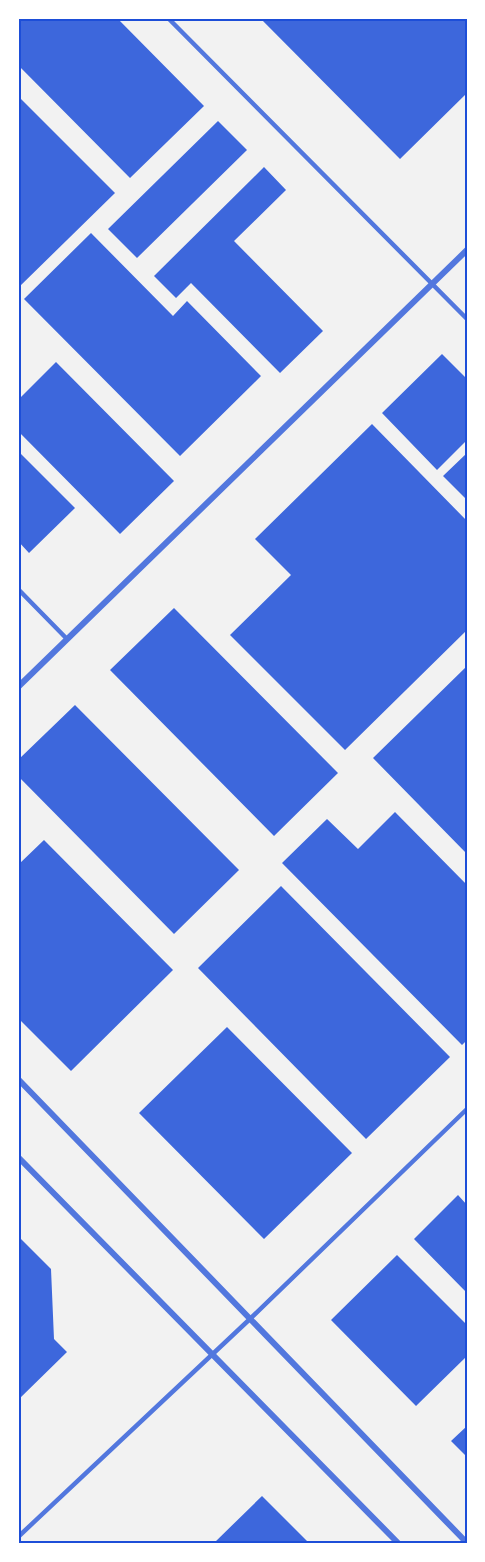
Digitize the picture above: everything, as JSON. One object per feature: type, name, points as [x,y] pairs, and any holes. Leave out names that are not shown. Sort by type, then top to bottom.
[{"type":"street","points":[[18,687],[467,250]]},
{"type":"street","points":[[18,1079],[467,1543]]},
{"type":"street","points":[[18,1157],[399,1544]]},
{"type":"lane","points":[[168,18],[467,319]]},
{"type":"lane","points":[[18,589],[67,639]]},
{"type":"lane","points":[[18,1537],[251,1318],[467,1109]]},
{"type":"building","points":[[18,18],[117,18],[204,106],[130,178],[18,65]]},
{"type":"building","points":[[260,18],[467,18],[467,93],[400,159]]},
{"type":"building","points":[[18,96],[115,193],[18,288]]},
{"type":"building","points":[[218,121],[247,150],[137,258],[108,229]]},
{"type":"building","points":[[264,167],[286,190],[234,241],[323,331],[280,373],[191,283],[176,298],[154,276]]},
{"type":"building","points":[[91,233],[173,316],[187,301],[261,376],[180,456],[24,299]]},
{"type":"building","points":[[442,354],[467,379],[467,440],[437,470],[382,413]]},
{"type":"building","points":[[56,362],[174,481],[120,534],[18,431],[18,400]]},
{"type":"building","points":[[372,424],[467,521],[467,630],[345,750],[230,635],[291,575],[255,539]]},
{"type":"building","points":[[18,451],[75,508],[29,553],[18,541]]},
{"type":"building","points":[[467,453],[467,500],[443,476]]},
{"type":"building","points":[[174,608],[338,773],[274,836],[110,670]]},
{"type":"building","points":[[467,666],[467,854],[373,758]]},
{"type":"building","points":[[75,705],[239,870],[174,934],[18,776],[18,760]]},
{"type":"building","points":[[395,812],[467,885],[467,1040],[462,1045],[282,863],[327,819],[358,849]]},
{"type":"building","points":[[44,840],[173,970],[71,1071],[18,1018],[18,865]]},
{"type":"building","points":[[281,886],[450,1057],[366,1139],[198,968]]},
{"type":"building","points":[[227,1027],[352,1153],[264,1239],[139,1113]]},
{"type":"building","points":[[458,1195],[467,1205],[467,1293],[414,1239]]},
{"type":"building","points":[[18,1236],[51,1269],[54,1339],[67,1352],[18,1400]]},
{"type":"building","points":[[397,1255],[467,1325],[467,1356],[416,1406],[331,1320]]},
{"type":"building","points":[[467,1426],[467,1457],[451,1441]]},
{"type":"building","points":[[262,1496],[310,1544],[213,1544]]}]
